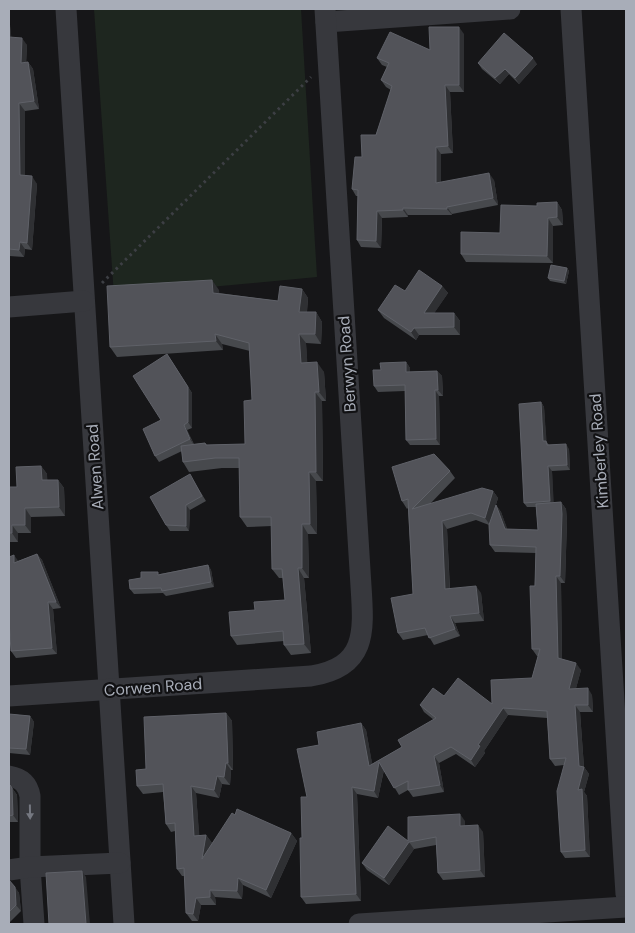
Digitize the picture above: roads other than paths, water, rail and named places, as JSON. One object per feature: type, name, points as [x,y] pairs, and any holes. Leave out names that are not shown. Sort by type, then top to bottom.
[{"type":"street","name":"Alwen Road","points":[[66,9],[124,924]]},
{"type":"street","points":[[325,15],[510,9]]},
{"type":"street","name":"Kimberley Road","points":[[571,9],[626,894]]},
{"type":"street","name":"Berwyn Road","points":[[296,677],[324,674],[340,667],[356,650],[363,629],[325,15]]},
{"type":"street","points":[[9,307],[84,301]]},
{"type":"street","name":"Corwen Road","points":[[9,696],[296,677]]},
{"type":"street","points":[[9,776],[23,781],[29,790],[30,867],[34,924]]},
{"type":"street","points":[[9,870],[30,867],[120,863]]},
{"type":"street","points":[[359,924],[626,907]]}]
